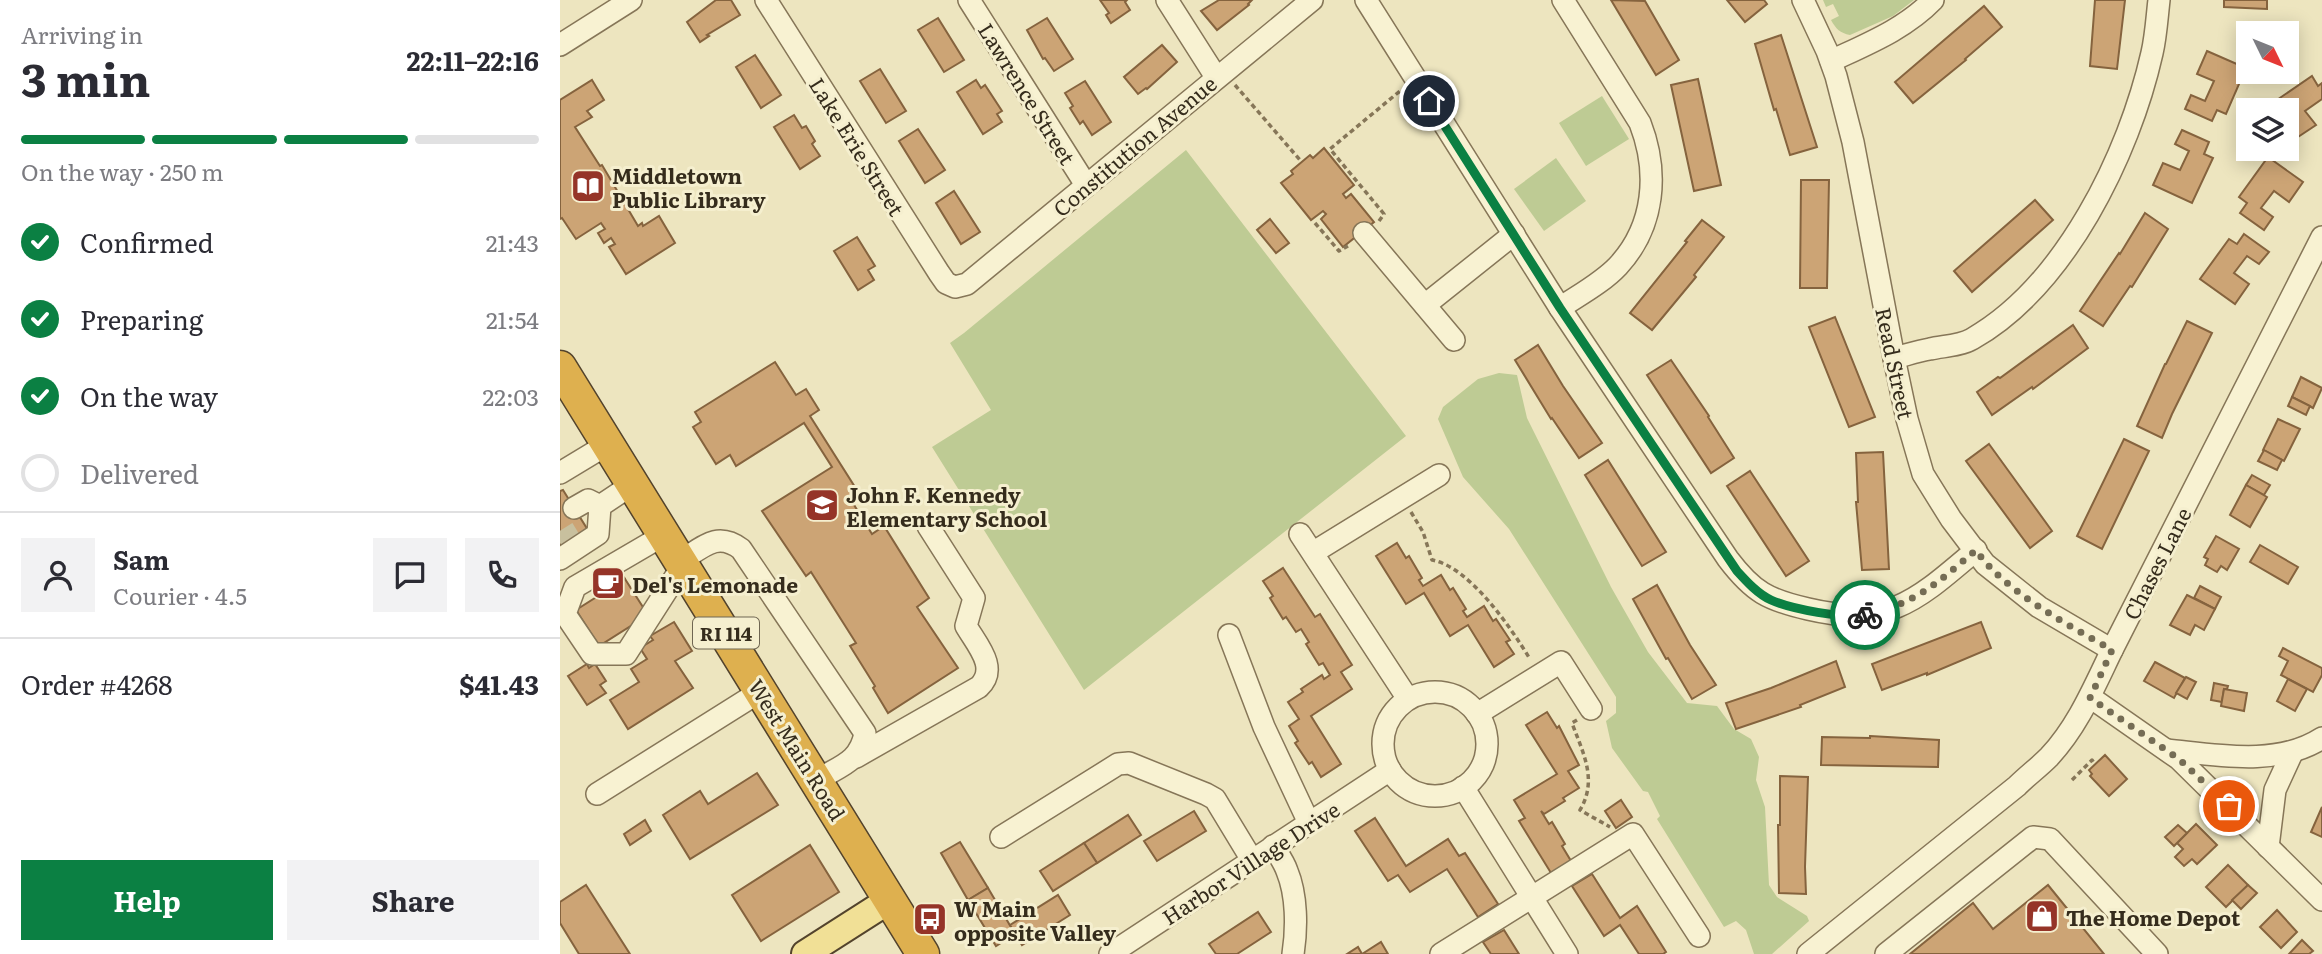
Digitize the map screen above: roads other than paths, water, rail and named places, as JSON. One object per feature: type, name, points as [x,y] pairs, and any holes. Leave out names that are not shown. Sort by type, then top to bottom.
[{"type":"highway","name":"West Main Road","points":[[560,368],[923,954]]},
{"type":"main road","points":[[805,954],[891,899]]},
{"type":"street","points":[[560,45],[631,0]]},
{"type":"street","name":"Lake Erie Street","points":[[766,0],[939,273],[946,283],[955,287]]},
{"type":"street","name":"Lawrence Street","points":[[969,0],[1086,185]]},
{"type":"street","points":[[1167,0],[1219,74]]},
{"type":"street","name":"Constitution Avenue","points":[[955,287],[967,284],[1312,0]]},
{"type":"street","points":[[1366,0],[1560,308],[1728,559],[1745,580],[1772,601],[1835,615],[1861,616],[1894,608],[1929,590],[1976,550]]},
{"type":"street","points":[[1560,308],[1605,278],[1627,255],[1644,223],[1653,182],[1648,144],[1640,124],[1563,0]]},
{"type":"street","name":"Read Street","points":[[1803,0],[1831,61],[1853,142],[1894,358],[1907,419],[1923,474],[1951,519],[1985,564],[2039,607],[2112,650]]},
{"type":"street","points":[[1831,61],[1888,34],[1913,18],[1933,0]]},
{"type":"street","points":[[1894,358],[1969,341],[2002,319],[2030,292],[2068,246],[2104,188],[2132,125],[2153,51],[2159,0]]},
{"type":"street","points":[[1364,233],[1454,340]]},
{"type":"street","points":[[1425,306],[1514,234]]},
{"type":"street","name":"Chases Lane","points":[[1808,954],[2041,764],[2074,725],[2322,237]]},
{"type":"street","points":[[560,473],[608,444]]},
{"type":"street","points":[[1314,552],[1439,475]]},
{"type":"street","points":[[560,559],[598,534],[588,515],[633,484]]},
{"type":"street","points":[[817,780],[979,687],[989,673],[988,664],[966,626],[974,598],[928,526]]},
{"type":"street","points":[[1300,534],[1408,698]]},
{"type":"street","points":[[664,535],[575,587],[565,614],[592,654],[626,654],[682,563],[714,540],[730,541],[741,549],[864,733],[862,748],[856,757]]},
{"type":"street","points":[[1229,635],[1264,727],[1309,823]]},
{"type":"street","points":[[1477,714],[1561,662],[1591,709]]},
{"type":"street","points":[[597,794],[761,691]]},
{"type":"street","points":[[1433,691],[1446,693],[1469,704],[1477,714],[1486,736],[1484,760],[1472,780],[1440,795],[1417,793],[1397,780],[1390,770],[1382,744],[1389,718],[1408,698],[1433,691]]},
{"type":"street","points":[[2090,698],[2167,750],[2229,806],[2322,900]]},
{"type":"street","points":[[2167,750],[2224,755],[2292,752],[2322,738]]},
{"type":"street","points":[[2267,847],[2275,790],[2292,752]]},
{"type":"street","points":[[1000,837],[1118,764],[1129,763],[1215,799],[1252,860]]},
{"type":"street","name":"Harbor Village Drive","points":[[1110,954],[1390,770]]},
{"type":"street","points":[[1462,787],[1567,954]]},
{"type":"street","points":[[1441,954],[1633,834],[1699,936]]},
{"type":"street","points":[[1886,954],[2034,837],[2050,839],[2157,954]]},
{"type":"street","points":[[1273,846],[1287,870],[1293,895],[1293,954]]},
{"type":"tunnel","points":[[560,543],[586,527]]},
{"type":"place","name":"Middletown Public Library","points":[[588,186]]},
{"type":"place","name":"John F. Kennedy Elementary School","points":[[822,505]]},
{"type":"place","name":"Del's Lemonade","points":[[608,583]]},
{"type":"place","name":"The Home Depot","points":[[2042,916]]},
{"type":"place","name":"W Main opposite Valley","points":[[930,919]]}]
